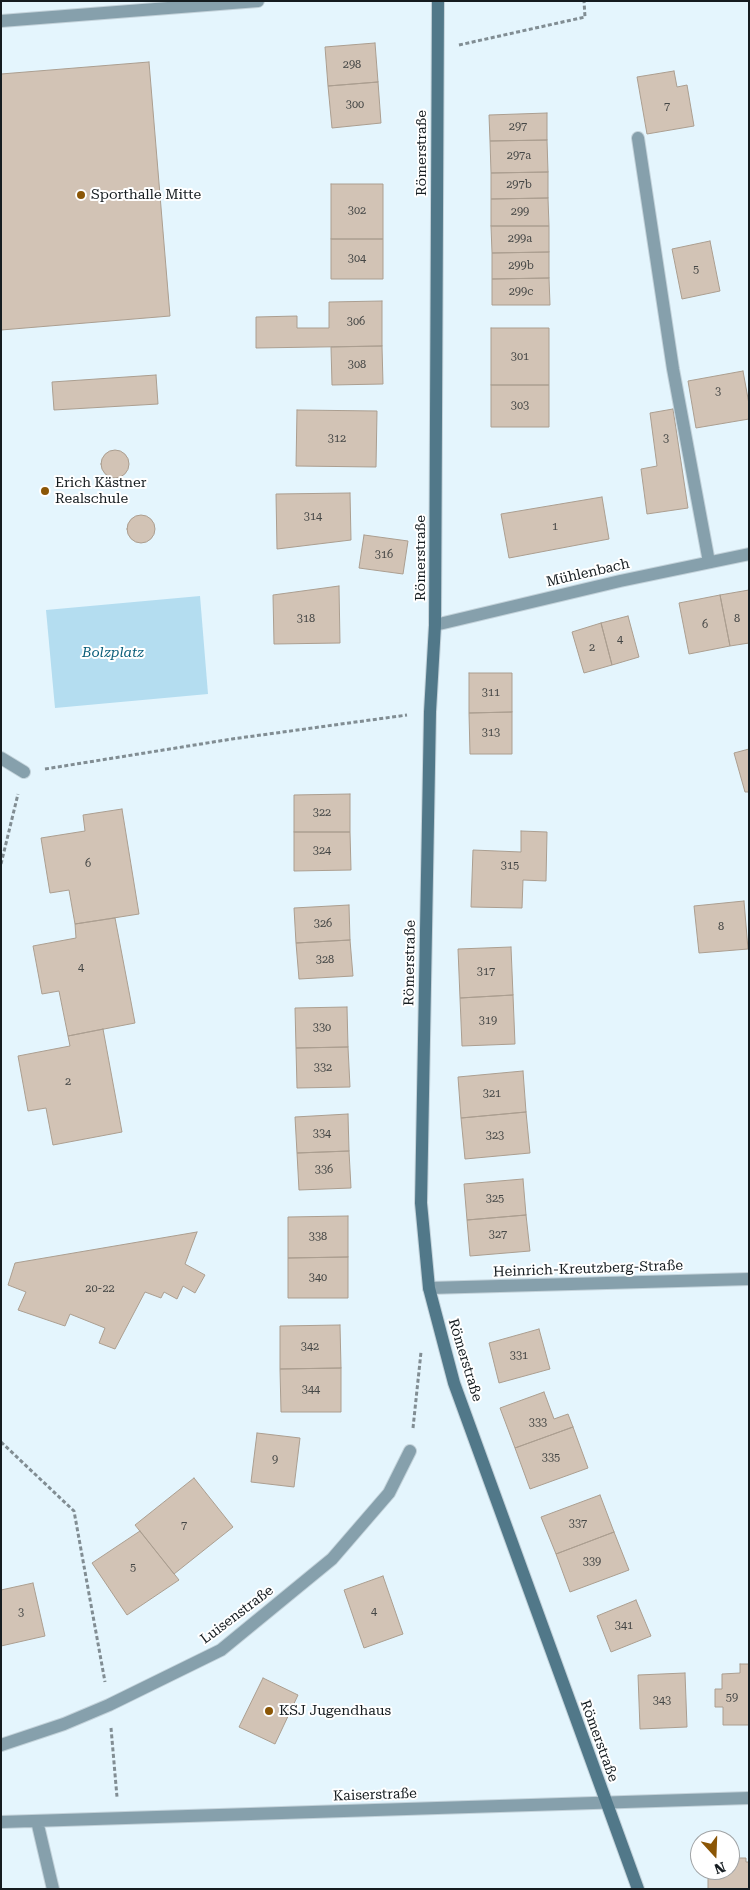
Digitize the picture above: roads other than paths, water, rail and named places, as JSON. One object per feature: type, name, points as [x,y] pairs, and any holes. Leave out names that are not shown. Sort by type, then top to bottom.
[{"type":"main road","name":"Römerstraße","points":[[438,1],[435,625],[430,712],[421,1202],[429,1288],[454,1383],[638,1889]]},
{"type":"street","points":[[1,21],[258,1]]},
{"type":"street","points":[[638,138],[673,369],[709,562]]},
{"type":"street","name":"Mühlenbach","points":[[435,625],[620,581],[749,554]]},
{"type":"street","points":[[1,758],[24,772]]},
{"type":"street","name":"Heinrich-Kreutzberg-Straße","points":[[429,1288],[749,1279]]},
{"type":"street","name":"Luisenstraße","points":[[1,1745],[64,1724],[109,1705],[221,1650],[332,1559],[389,1493],[410,1451]]},
{"type":"street","name":"Kaiserstraße","points":[[1,1822],[749,1798]]},
{"type":"street","points":[[37,1821],[53,1889]]},
{"type":"place","name":"Sporthalle Mitte","points":[[81,195]]},
{"type":"place","name":"Erich Kästner Realschule","points":[[45,491]]},
{"type":"place","name":"KSJ Jugendhaus","points":[[269,1711]]},
{"type":"park label","name":"Bolzplatz","points":[[113,653]]}]
